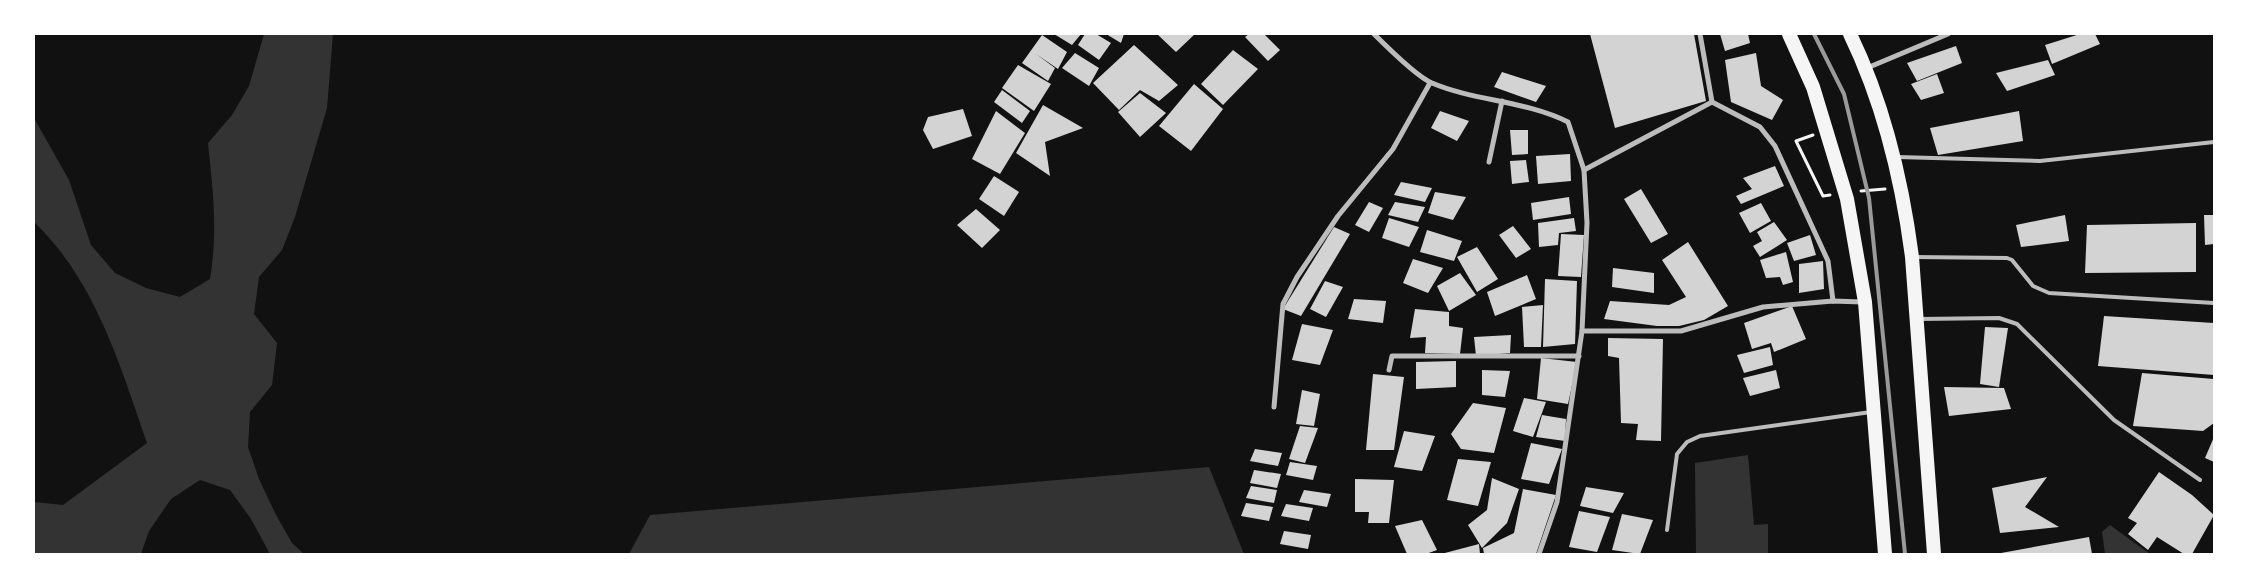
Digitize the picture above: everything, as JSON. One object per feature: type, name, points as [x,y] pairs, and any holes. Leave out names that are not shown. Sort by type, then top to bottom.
[{"type":"highway","points":[[1789,34],[1813,87],[1832,143],[1847,200],[1865,302],[1885,554]]},
{"type":"highway","points":[[1850,34],[1867,68],[1894,157],[1912,257],[1934,554]]},
{"type":"street","points":[[1374,34],[1430,83],[1466,94],[1502,101],[1568,122],[1584,170],[1587,224],[1580,356],[1557,502],[1539,554]]},
{"type":"street","points":[[1700,34],[1712,102]]},
{"type":"street","points":[[1867,68],[1948,34]]},
{"type":"street","points":[[1274,407],[1283,304],[1297,277],[1338,216],[1393,149],[1430,83]]},
{"type":"street","points":[[1489,162],[1502,101]]},
{"type":"street","points":[[1584,170],[1712,102]]},
{"type":"street","points":[[1712,102],[1760,127],[1775,146],[1828,261],[1833,302]]},
{"type":"street","points":[[1582,331],[1681,331],[1762,307],[1833,302],[1865,302]]},
{"type":"street","points":[[1389,370],[1392,356],[1580,356]]},
{"type":"lane","points":[[1894,157],[2040,161],[2214,142]]},
{"type":"lane","points":[[1912,257],[2007,258],[2012,260],[2034,286],[2049,293],[2214,303]]},
{"type":"lane","points":[[1916,319],[1999,318],[2017,324],[2114,420],[2200,480]]},
{"type":"lane","points":[[1667,530],[1677,454],[1687,442],[1700,436],[1873,411]]},
{"type":"shaded area","points":[[264,34],[333,34],[327,108],[295,217],[282,250],[259,277],[254,314],[277,343],[272,385],[250,412],[248,447],[259,479],[275,513],[292,543],[304,554],[270,554],[251,519],[230,490],[200,480],[171,499],[149,531],[141,554],[34,554],[34,502],[63,505],[147,443],[127,384],[103,325],[89,297],[74,270],[34,222],[34,118],[69,180],[91,245],[115,273],[146,288],[180,297],[210,279],[214,227],[208,143],[232,115],[249,86]]},
{"type":"shaded area","points":[[1748,455],[1754,525],[1768,524],[1768,554],[1696,554],[1695,463]]},
{"type":"shaded area","points":[[1209,467],[1244,554],[629,554],[650,515]]},
{"type":"shaded area","points":[[2110,525],[2150,554],[2105,554],[2102,532]]},
{"type":"building","points":[[1054,34],[1081,34],[1072,45]]},
{"type":"building","points":[[1085,34],[1096,34],[1111,43],[1099,60],[1078,45]]},
{"type":"building","points":[[1106,34],[1124,34],[1121,43]]},
{"type":"building","points":[[1157,34],[1195,34],[1176,52]]},
{"type":"building","points":[[1249,34],[1264,34],[1280,50],[1268,61],[1245,37]]},
{"type":"building","points":[[1590,34],[1694,34],[1706,101],[1615,128]]},
{"type":"building","points":[[1720,34],[1748,34],[1750,43],[1725,51]]},
{"type":"building","points":[[2080,34],[2095,34],[2100,44],[2052,64],[2045,45]]},
{"type":"building","points":[[1042,35],[1067,52],[1058,69],[1036,54],[1055,68],[1048,81],[1022,63]]},
{"type":"building","points":[[1134,45],[1178,85],[1159,101],[1140,90],[1119,110],[1093,83]]},
{"type":"building","points":[[1956,46],[1962,63],[1917,81],[1907,63]]},
{"type":"building","points":[[1233,50],[1258,69],[1223,105],[1201,84]]},
{"type":"building","points":[[1075,53],[1099,68],[1089,86],[1062,68]]},
{"type":"building","points":[[1756,53],[1761,86],[1783,100],[1772,120],[1731,102],[1725,60]]},
{"type":"building","points":[[2048,60],[2055,75],[2007,91],[1996,73]]},
{"type":"building","points":[[1018,65],[1051,84],[1034,111],[1002,88]]},
{"type":"building","points":[[1502,72],[1546,86],[1536,102],[1494,87]]},
{"type":"building","points":[[1937,74],[1944,93],[1921,100],[1911,84]]},
{"type":"building","points":[[1194,84],[1223,109],[1191,151],[1159,126]]},
{"type":"building","points":[[1002,90],[1030,111],[1022,123],[994,102]]},
{"type":"building","points":[[1140,93],[1166,113],[1140,137],[1118,112]]},
{"type":"building","points":[[1043,105],[1083,128],[1045,142],[1050,176],[1016,153]]},
{"type":"building","points":[[963,109],[972,136],[933,149],[923,130],[928,117]]},
{"type":"building","points":[[996,111],[1025,133],[1000,174],[972,159]]},
{"type":"building","points":[[1440,111],[1469,121],[1457,141],[1431,128]]},
{"type":"building","points":[[2019,111],[2023,141],[1938,155],[1930,128]]},
{"type":"building","points":[[1510,130],[1528,130],[1528,154],[1512,155]]},
{"type":"building","points":[[1570,154],[1571,181],[1538,184],[1536,156]]},
{"type":"building","points":[[1526,160],[1529,182],[1512,184],[1510,161]]},
{"type":"building","points":[[1775,166],[1784,186],[1741,204],[1736,196],[1752,189],[1743,178]]},
{"type":"building","points":[[994,176],[1019,192],[1004,216],[979,199]]},
{"type":"building","points":[[1401,182],[1432,188],[1425,202],[1394,195]]},
{"type":"building","points":[[1641,189],[1668,234],[1651,243],[1624,199]]},
{"type":"building","points":[[1435,192],[1466,197],[1453,220],[1428,213]]},
{"type":"building","points":[[1569,197],[1571,214],[1533,220],[1531,203]]},
{"type":"building","points":[[1369,202],[1383,208],[1369,232],[1355,225]]},
{"type":"building","points":[[1395,202],[1425,207],[1418,222],[1388,215]]},
{"type":"building","points":[[1761,203],[1771,221],[1750,233],[1739,213]]},
{"type":"building","points":[[976,209],[1000,230],[982,248],[957,225]]},
{"type":"building","points":[[2065,215],[2069,241],[2021,247],[2016,225]]},
{"type":"building","points":[[2204,215],[2214,215],[2214,244],[2205,245]]},
{"type":"building","points":[[1389,218],[1419,227],[1409,247],[1382,238]]},
{"type":"building","points":[[1574,218],[1576,231],[1559,233],[1558,245],[1539,247],[1538,223]]},
{"type":"building","points":[[1774,222],[1787,240],[1760,257],[1753,246],[1762,241],[1757,232]]},
{"type":"building","points":[[2196,223],[2196,272],[2085,273],[2087,225]]},
{"type":"building","points":[[1513,226],[1531,249],[1516,258],[1499,235]]},
{"type":"building","points":[[1334,227],[1350,234],[1301,316],[1283,309]]},
{"type":"building","points":[[1427,230],[1462,241],[1454,261],[1420,252]]},
{"type":"building","points":[[1561,234],[1584,235],[1581,277],[1558,276]]},
{"type":"building","points":[[1810,235],[1816,255],[1794,261],[1787,243]]},
{"type":"building","points":[[1688,242],[1728,306],[1704,320],[1679,326],[1657,326],[1604,319],[1610,301],[1669,305],[1686,297],[1662,260]]},
{"type":"building","points":[[1477,247],[1498,279],[1477,292],[1457,257]]},
{"type":"building","points":[[1786,252],[1793,282],[1783,285],[1780,277],[1766,278],[1760,260]]},
{"type":"building","points":[[1413,259],[1443,268],[1428,293],[1403,283]]},
{"type":"building","points":[[1823,261],[1824,289],[1799,293],[1799,264]]},
{"type":"building","points":[[1613,268],[1654,273],[1654,293],[1612,287]]},
{"type":"building","points":[[1460,273],[1476,295],[1449,311],[1437,286]]},
{"type":"building","points":[[1527,275],[1536,299],[1495,316],[1487,292]]},
{"type":"building","points":[[1545,279],[1577,281],[1575,344],[1543,347]]},
{"type":"building","points":[[1325,281],[1343,287],[1326,317],[1310,309]]},
{"type":"building","points":[[1354,299],[1386,301],[1383,323],[1348,319]]},
{"type":"building","points":[[1543,305],[1541,347],[1524,347],[1522,307]]},
{"type":"building","points":[[1792,306],[1806,339],[1774,352],[1771,343],[1752,349],[1744,323]]},
{"type":"building","points":[[1415,309],[1449,312],[1449,326],[1463,328],[1460,354],[1425,353],[1426,337],[1410,338]]},
{"type":"building","points":[[2104,316],[2214,323],[2214,375],[2098,366]]},
{"type":"building","points":[[1302,324],[1333,330],[1320,365],[1292,360]]},
{"type":"building","points":[[1985,327],[2008,328],[1999,387],[1980,384]]},
{"type":"building","points":[[1511,335],[1510,353],[1476,356],[1474,337]]},
{"type":"building","points":[[1608,338],[1663,339],[1661,441],[1636,440],[1638,424],[1621,423],[1619,358],[1608,356]]},
{"type":"building","points":[[1770,347],[1773,365],[1744,373],[1737,355]]},
{"type":"building","points":[[1541,358],[1577,362],[1568,404],[1537,399]]},
{"type":"building","points":[[1456,361],[1456,387],[1416,389],[1416,362]]},
{"type":"building","points":[[1482,370],[1510,371],[1505,397],[1482,395]]},
{"type":"building","points":[[1776,370],[1780,388],[1750,396],[1743,378]]},
{"type":"building","points":[[2142,373],[2214,379],[2214,423],[2203,431],[2133,426]]},
{"type":"building","points":[[1373,374],[1404,377],[1394,450],[1366,450]]},
{"type":"building","points":[[1944,387],[2004,388],[2011,409],[1949,416]]},
{"type":"building","points":[[1302,390],[1320,394],[1314,426],[1296,424]]},
{"type":"building","points":[[1524,398],[1546,402],[1533,437],[1513,431]]},
{"type":"building","points":[[1473,403],[1506,408],[1494,453],[1461,449],[1451,434]]},
{"type":"building","points":[[1542,415],[1566,419],[1565,441],[1536,437]]},
{"type":"building","points":[[1300,426],[1318,428],[1305,463],[1289,459]]},
{"type":"building","points":[[1404,431],[1435,436],[1422,471],[1394,467]]},
{"type":"building","points":[[2214,437],[2214,462],[2205,458]]},
{"type":"building","points":[[1531,443],[1562,449],[1549,484],[1521,479]]},
{"type":"building","points":[[1255,449],[1282,453],[1278,466],[1250,461]]},
{"type":"building","points":[[1458,459],[1491,462],[1478,506],[1447,500]]},
{"type":"building","points":[[1290,462],[1317,466],[1313,480],[1286,475]]},
{"type":"building","points":[[1254,470],[1281,474],[1277,488],[1250,483]]},
{"type":"building","points":[[2159,472],[2192,495],[2214,515],[2192,554],[2184,554],[2157,537],[2148,550],[2128,534],[2137,523],[2128,518]]},
{"type":"building","points":[[2047,477],[2025,507],[2059,527],[2000,533],[1992,488]]},
{"type":"building","points":[[1492,478],[1519,489],[1507,523],[1482,548],[1468,525],[1487,510]]},
{"type":"building","points":[[1355,479],[1394,480],[1389,523],[1368,523],[1369,512],[1355,512]]},
{"type":"building","points":[[1251,486],[1277,490],[1274,503],[1246,498]]},
{"type":"building","points":[[1586,487],[1624,493],[1613,513],[1580,506]]},
{"type":"building","points":[[1523,489],[1556,495],[1536,554],[1484,554],[1483,548],[1514,533]]},
{"type":"building","points":[[1304,490],[1331,494],[1327,507],[1299,502]]},
{"type":"building","points":[[1246,503],[1273,507],[1269,521],[1241,516]]},
{"type":"building","points":[[1286,504],[1313,508],[1309,521],[1281,516]]},
{"type":"building","points":[[1579,511],[1610,517],[1597,552],[1569,547]]},
{"type":"building","points":[[1622,514],[1653,520],[1640,554],[1612,550]]},
{"type":"building","points":[[1422,520],[1437,550],[1426,554],[1407,554],[1395,526]]},
{"type":"building","points":[[1284,531],[1311,535],[1308,549],[1280,544]]},
{"type":"building","points":[[2089,537],[2092,554],[2001,554],[2001,553]]},
{"type":"building","points":[[1479,544],[1480,554],[1441,554]]},
{"type":"railway","points":[[1814,34],[1844,94],[1869,198],[1905,554]]}]
